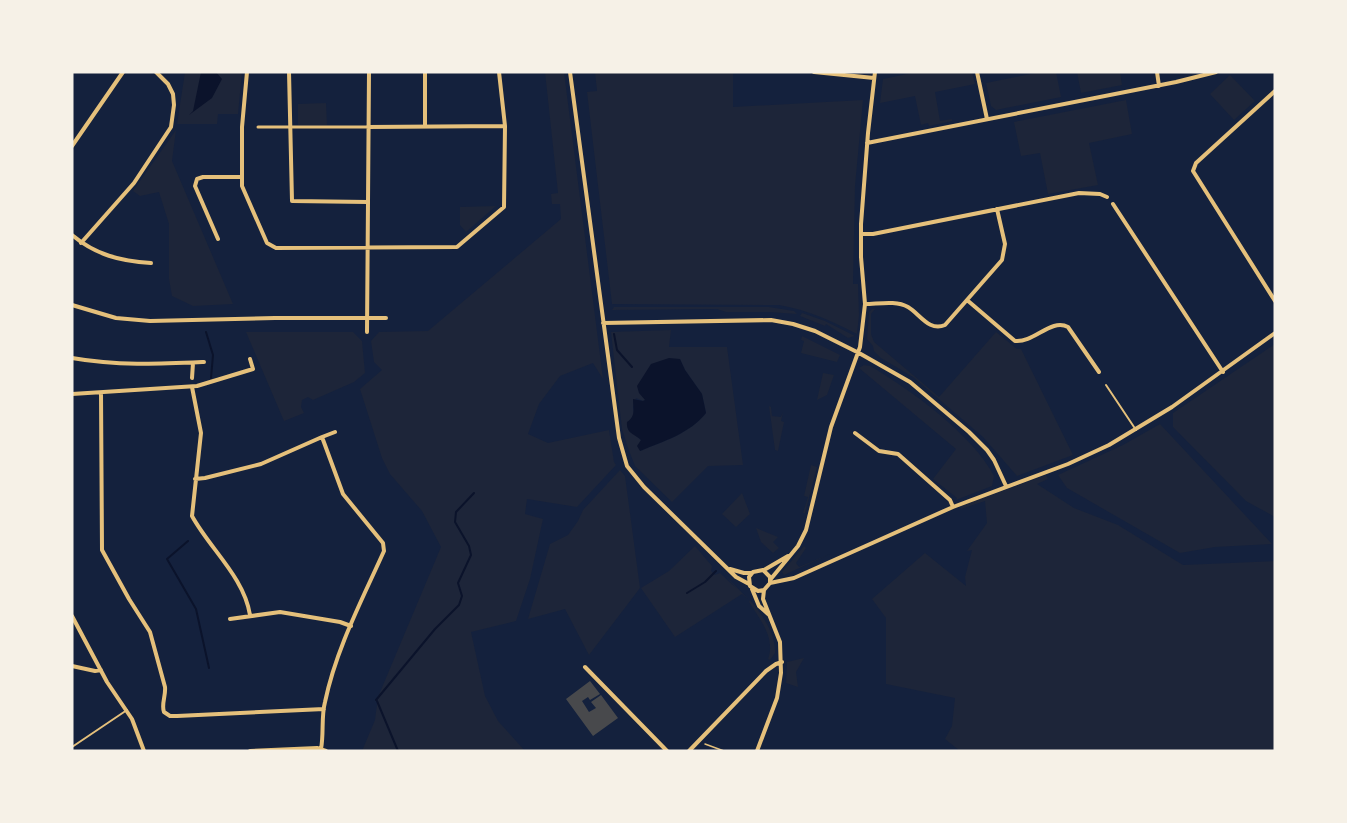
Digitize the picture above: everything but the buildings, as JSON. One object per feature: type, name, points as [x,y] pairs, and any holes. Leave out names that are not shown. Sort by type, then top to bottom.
[{"type":"street","points":[[72,146],[123,72]]},
{"type":"street","points":[[81,243],[134,183],[171,127],[173,94],[168,84],[156,72]]},
{"type":"street","points":[[247,72],[242,127],[242,186],[267,243],[272,247],[367,249],[457,247],[504,207],[506,126],[499,72]]},
{"type":"street","points":[[289,72],[292,201],[368,202]]},
{"type":"street","points":[[367,332],[369,72]]},
{"type":"street","points":[[425,72],[425,127]]},
{"type":"street","points":[[570,72],[619,438],[627,466],[644,487],[736,577],[758,591],[764,590]]},
{"type":"street","points":[[814,72],[874,78]]},
{"type":"street","points":[[756,751],[778,695],[782,662],[778,635],[763,598],[764,590],[800,542],[807,526],[831,427],[859,353],[865,304],[861,234],[867,143],[875,72]]},
{"type":"street","points":[[977,72],[987,119]]},
{"type":"street","points":[[1157,72],[1159,86]]},
{"type":"street","points":[[867,143],[1159,86],[1216,72]]},
{"type":"street","points":[[1275,91],[1196,164],[1193,171],[1275,301]]},
{"type":"street","points":[[258,127],[506,126]]},
{"type":"street","points":[[218,239],[195,182],[203,177],[242,177]]},
{"type":"street","points":[[861,234],[873,234],[1079,193],[1100,194],[1107,197]]},
{"type":"street","points":[[1113,204],[1223,372]]},
{"type":"street","points":[[865,304],[905,305],[936,327],[945,325],[1004,255],[1005,244],[998,209]]},
{"type":"street","points":[[72,235],[96,252],[117,259],[151,263]]},
{"type":"street","points":[[967,300],[1015,341],[1026,341],[1055,325],[1065,325],[1099,372]]},
{"type":"street","points":[[72,305],[116,318],[150,321],[386,318]]},
{"type":"street","points":[[603,323],[774,320],[809,328],[910,382],[969,432],[991,454],[1006,486]]},
{"type":"street","points":[[770,581],[794,578],[953,507],[1068,464],[1109,445],[1136,430],[1223,372],[1275,333]]},
{"type":"street","points":[[72,358],[99,363],[136,365],[204,362]]},
{"type":"street","points":[[72,394],[192,387],[253,369],[250,359]]},
{"type":"street","points":[[192,378],[193,363]]},
{"type":"street","points":[[192,387],[201,433],[191,511],[193,519],[246,598],[250,615]]},
{"type":"street","points":[[101,393],[102,550],[151,636],[165,687],[164,712],[170,716],[177,716],[324,709]]},
{"type":"street","points":[[195,478],[205,478],[261,464],[335,432]]},
{"type":"street","points":[[855,433],[879,451],[898,454],[950,500],[953,507]]},
{"type":"street","points":[[250,751],[324,750],[324,709],[333,674],[384,548],[381,540],[343,494],[322,437]]},
{"type":"street","points":[[729,569],[752,573],[763,570],[789,555]]},
{"type":"street","points":[[763,570],[768,574],[770,581]]},
{"type":"street","points":[[752,573],[749,577],[759,606],[769,615]]},
{"type":"street","points":[[230,619],[250,615],[285,613],[351,626]]},
{"type":"street","points":[[72,616],[101,670],[127,710],[137,729],[144,751]]},
{"type":"street","points":[[689,751],[766,671],[782,662]]},
{"type":"street","points":[[72,666],[95,671],[101,670]]},
{"type":"street","points":[[585,667],[667,751]]},
{"type":"lane","points":[[1106,385],[1136,430]]},
{"type":"lane","points":[[72,747],[127,710]]},
{"type":"path","points":[[698,741],[724,751]]},
{"type":"shaded area","points":[[185,72],[242,72],[238,114],[218,114],[217,124],[177,124]]},
{"type":"shaded area","points":[[201,72],[216,72],[222,79],[212,98],[189,115],[193,111]]},
{"type":"shaded area","points":[[545,72],[564,72],[603,379],[593,363],[560,376],[539,404],[528,434],[548,443],[609,430],[616,465],[577,507],[527,499],[525,514],[543,519],[530,579],[516,621],[471,632],[485,696],[498,721],[525,751],[362,751],[375,720],[378,697],[441,547],[422,511],[390,474],[382,458],[360,389],[382,370],[374,362],[371,341],[379,332],[428,331],[561,219],[560,204],[552,204],[551,194],[558,193]]},
{"type":"shaded area","points":[[595,72],[733,72],[733,107],[863,100],[855,186],[853,284],[858,284],[857,334],[820,316],[779,305],[612,304],[587,92],[597,91]]},
{"type":"shaded area","points":[[917,72],[972,72],[975,84],[935,92],[940,121],[952,119],[952,121],[929,126],[928,123],[921,125],[915,96],[880,103],[883,79]]},
{"type":"shaded area","points":[[1041,72],[1056,72],[1061,97],[996,110],[991,106],[986,83]]},
{"type":"shaded area","points":[[1077,72],[1120,72],[1122,85],[1081,93]]},
{"type":"shaded area","points":[[1230,75],[1255,101],[1234,120],[1210,94]]},
{"type":"shaded area","points":[[1126,100],[1132,134],[1089,143],[1098,185],[1048,194],[1040,153],[1021,156],[1014,122]]},
{"type":"shaded area","points":[[326,103],[327,125],[298,125],[298,104]]},
{"type":"shaded area","points":[[176,130],[172,161],[233,304],[193,306],[172,296],[169,279],[169,224],[159,192],[140,196],[133,191]]},
{"type":"shaded area","points":[[496,206],[466,232],[460,225],[460,207]]},
{"type":"shaded area","points":[[614,307],[769,307],[794,311],[797,314],[726,312],[717,309],[612,310]]},
{"type":"shaded area","points":[[875,309],[871,314],[871,334],[874,342],[939,397],[996,332],[1017,349],[1021,349],[1073,455],[1017,476],[983,437],[913,377],[881,358],[874,351],[867,339],[869,312]]},
{"type":"shaded area","points":[[802,313],[825,321],[855,336],[848,338],[826,324],[825,326],[800,316]]},
{"type":"shaded area","points":[[671,330],[669,347],[727,347],[743,465],[708,466],[672,502],[635,466],[622,429],[611,332]],"holes":[[[680,359],[702,394],[706,413],[684,432],[640,451],[641,440],[628,429],[634,414],[633,407],[636,398],[645,400]]]},
{"type":"shaded area","points":[[246,332],[353,332],[362,341],[365,373],[354,382],[313,400],[308,397],[302,400],[301,407],[304,413],[284,421]]},
{"type":"shaded area","points":[[802,336],[840,355],[837,362],[801,353],[804,341],[801,340]]},
{"type":"shaded area","points":[[1275,344],[1275,517],[1246,501],[1173,427],[1173,413]]},
{"type":"shaded area","points":[[669,358],[680,359],[702,394],[706,413],[684,432],[640,451],[637,446],[641,440],[629,431],[627,426],[627,422],[633,415],[633,399],[645,400],[637,386],[651,364]]},
{"type":"shaded area","points":[[864,365],[870,366],[903,387],[956,429],[984,460],[994,476],[992,486],[956,500],[957,498],[933,479],[956,449],[859,368]]},
{"type":"shaded area","points":[[823,373],[834,375],[827,395],[817,400]]},
{"type":"shaded area","points":[[769,406],[772,416],[781,417],[783,412],[781,421],[784,422],[778,451],[775,450]]},
{"type":"shaded area","points":[[1160,424],[1272,544],[1215,547],[1180,553],[1067,488],[1058,475],[1123,445]]},
{"type":"shaded area","points":[[811,465],[817,467],[805,513],[803,513],[808,497],[804,496]]},
{"type":"shaded area","points":[[620,470],[625,476],[640,588],[589,655],[565,609],[528,619],[550,544],[568,535],[583,510]]},
{"type":"shaded area","points":[[1046,475],[1048,479],[1037,484],[1074,508],[1118,525],[1183,565],[1275,561],[1275,751],[1040,751],[1040,749],[960,751],[945,739],[952,726],[955,698],[886,684],[886,618],[872,599],[925,553],[966,586],[965,577],[972,550],[967,551],[987,523],[985,501],[961,509],[961,506]]},
{"type":"shaded area","points":[[742,493],[750,514],[736,527],[722,514]]},
{"type":"shaded area","points":[[756,528],[778,537],[773,542],[779,548],[773,553],[761,542]]},
{"type":"shaded area","points":[[695,546],[712,566],[711,571],[715,575],[720,573],[737,589],[721,571],[748,599],[742,594],[675,637],[641,588],[669,571]]},
{"type":"shaded area","points":[[804,546],[806,548],[796,563],[799,567],[830,554],[784,575],[782,572]]},
{"type":"shaded area","points":[[750,600],[771,632],[775,653],[770,660],[768,659],[770,643],[768,636]]},
{"type":"shaded area","points":[[804,658],[796,672],[798,687],[786,683],[787,662]]},
{"type":"waterway","points":[[206,332],[213,355],[211,378]]},
{"type":"waterway","points":[[614,334],[617,350],[632,367]]},
{"type":"waterway","points":[[376,700],[435,629],[459,605],[462,596],[458,583],[471,555],[469,546],[455,522],[456,512],[474,493]]},
{"type":"waterway","points":[[188,541],[167,559],[196,609],[209,668]]},
{"type":"waterway","points":[[687,593],[705,582],[716,571]]},
{"type":"waterway","points":[[377,701],[398,751]]}]
